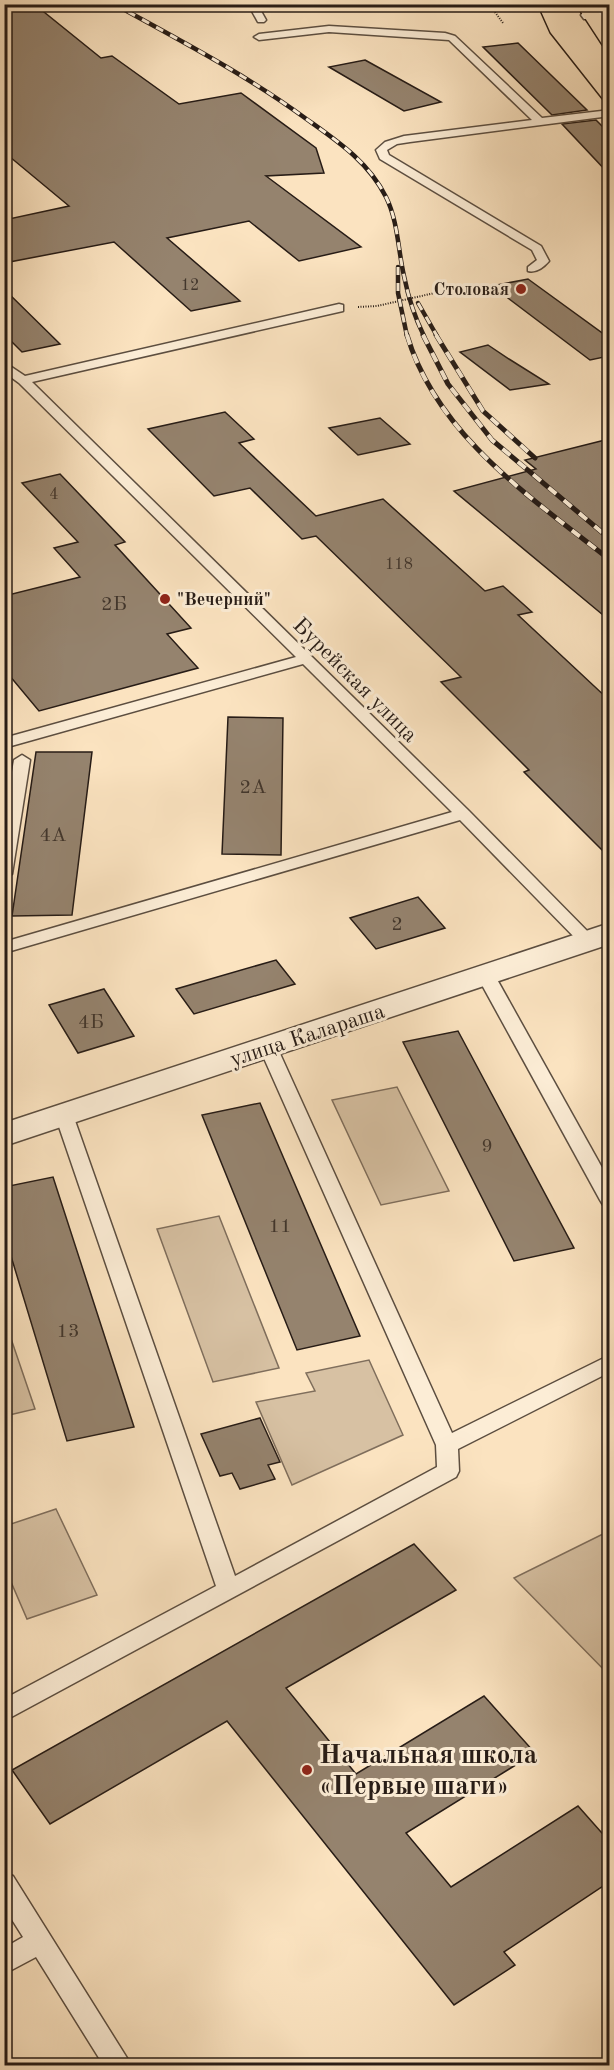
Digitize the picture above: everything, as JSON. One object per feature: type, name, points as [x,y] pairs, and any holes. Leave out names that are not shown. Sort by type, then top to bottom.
[{"type":"main road","points":[[587,10],[609,43]]},
{"type":"street","points":[[587,10],[609,14]]},
{"type":"street","name":"улица Калараша","points":[[4,1135],[598,936]]},
{"type":"lane","points":[[252,4],[261,21]]},
{"type":"lane","points":[[259,37],[328,29],[452,38],[539,121]]},
{"type":"lane","points":[[532,269],[543,261],[537,248],[384,157],[381,150],[383,146],[394,142],[460,131],[609,112]]},
{"type":"lane","points":[[12,375],[339,308]]},
{"type":"lane","name":"Бурейская улица","points":[[12,375],[463,814],[598,936]]},
{"type":"lane","points":[[4,743],[306,659]]},
{"type":"lane","points":[[4,874],[22,760]]},
{"type":"lane","points":[[4,948],[463,814]]},
{"type":"lane","points":[[485,974],[609,1200]]},
{"type":"lane","points":[[4,1711],[448,1471],[447,1445],[268,1047]]},
{"type":"lane","points":[[64,1115],[228,1589]]},
{"type":"lane","points":[[447,1445],[609,1363]]},
{"type":"lane","points":[[4,1884],[119,2066]]},
{"type":"lane","points":[[4,1962],[40,1941]]},
{"type":"path","points":[[489,4],[503,23]]},
{"type":"path","points":[[339,308],[377,306],[439,292]]},
{"type":"shaded area","points":[[397,1087],[449,1191],[381,1205],[332,1100]]},
{"type":"shaded area","points":[[219,1216],[279,1368],[213,1382],[157,1229]]},
{"type":"shaded area","points":[[5,1321],[35,1409],[4,1416]]},
{"type":"shaded area","points":[[369,1360],[403,1435],[292,1485],[256,1402],[315,1391],[306,1373]]},
{"type":"shaded area","points":[[56,1509],[97,1595],[27,1619],[5,1568],[5,1526]]},
{"type":"shaded area","points":[[609,1531],[609,1675],[514,1578]]},
{"type":"building","points":[[4,4],[34,4],[101,58],[112,56],[179,104],[241,93],[316,148],[324,173],[266,176],[361,247],[299,261],[249,221],[167,238],[240,301],[191,311],[114,242],[4,263],[4,220],[69,206],[4,152]]},
{"type":"building","points":[[518,43],[587,110],[552,115],[483,47]]},
{"type":"building","points":[[365,60],[441,102],[404,111],[329,67]]},
{"type":"building","points":[[596,120],[609,133],[609,174],[562,124]]},
{"type":"building","points":[[528,279],[609,338],[609,356],[590,360],[492,286]]},
{"type":"building","points":[[4,289],[60,344],[22,352],[4,334]]},
{"type":"building","points":[[488,345],[549,384],[510,390],[460,352]]},
{"type":"building","points":[[225,412],[254,439],[239,443],[316,516],[383,499],[485,591],[503,586],[532,612],[518,615],[609,700],[609,857],[524,772],[529,770],[441,682],[461,677],[316,536],[302,539],[250,488],[214,496],[148,429]]},
{"type":"building","points":[[380,418],[410,444],[358,455],[329,428]]},
{"type":"building","points":[[609,439],[609,620],[454,491],[536,469],[525,460]]},
{"type":"building","points":[[60,474],[125,542],[115,545],[191,628],[167,634],[198,668],[39,711],[4,669],[4,596],[80,577],[54,548],[78,542],[22,483]]},
{"type":"building","points":[[228,717],[283,718],[281,855],[222,854]]},
{"type":"building","points":[[36,752],[92,752],[72,915],[12,916]]},
{"type":"building","points":[[418,897],[445,928],[376,949],[350,918]]},
{"type":"building","points":[[276,960],[295,984],[194,1014],[176,989]]},
{"type":"building","points":[[104,989],[134,1036],[78,1053],[49,1005]]},
{"type":"building","points":[[458,1031],[574,1248],[514,1261],[403,1042]]},
{"type":"building","points":[[260,1103],[360,1336],[297,1350],[202,1115]]},
{"type":"building","points":[[53,1177],[134,1427],[67,1441],[4,1233],[4,1187]]},
{"type":"building","points":[[260,1418],[280,1462],[268,1465],[275,1479],[240,1489],[232,1473],[220,1476],[201,1434]]},
{"type":"building","points":[[414,1544],[456,1590],[286,1688],[356,1774],[484,1696],[535,1753],[406,1833],[451,1887],[578,1806],[609,1841],[609,1882],[504,1952],[515,1965],[454,2005],[227,1721],[50,1824],[12,1770]]},
{"type":"tram line","points":[[537,4],[550,33],[610,109]]},
{"type":"railway","points":[[114,4],[259,87],[329,135],[361,162],[379,184],[390,206],[408,291],[424,336]]},
{"type":"railway","points":[[398,267],[398,293],[407,336]]},
{"type":"railway","points":[[418,303],[437,336]]},
{"type":"railway","points":[[407,335],[421,371],[440,404],[464,434],[519,488],[610,560]]},
{"type":"railway","points":[[423,335],[448,384],[492,440],[610,539]]},
{"type":"railway","points":[[436,335],[483,411],[535,458]]},
{"type":"place","name":"Столовая","points":[[521,289]]},
{"type":"place","name":"\"Вечерний\"","points":[[165,599]]},
{"type":"place","name":"Начальная школа «Первые шаги»","points":[[307,1770]]}]
